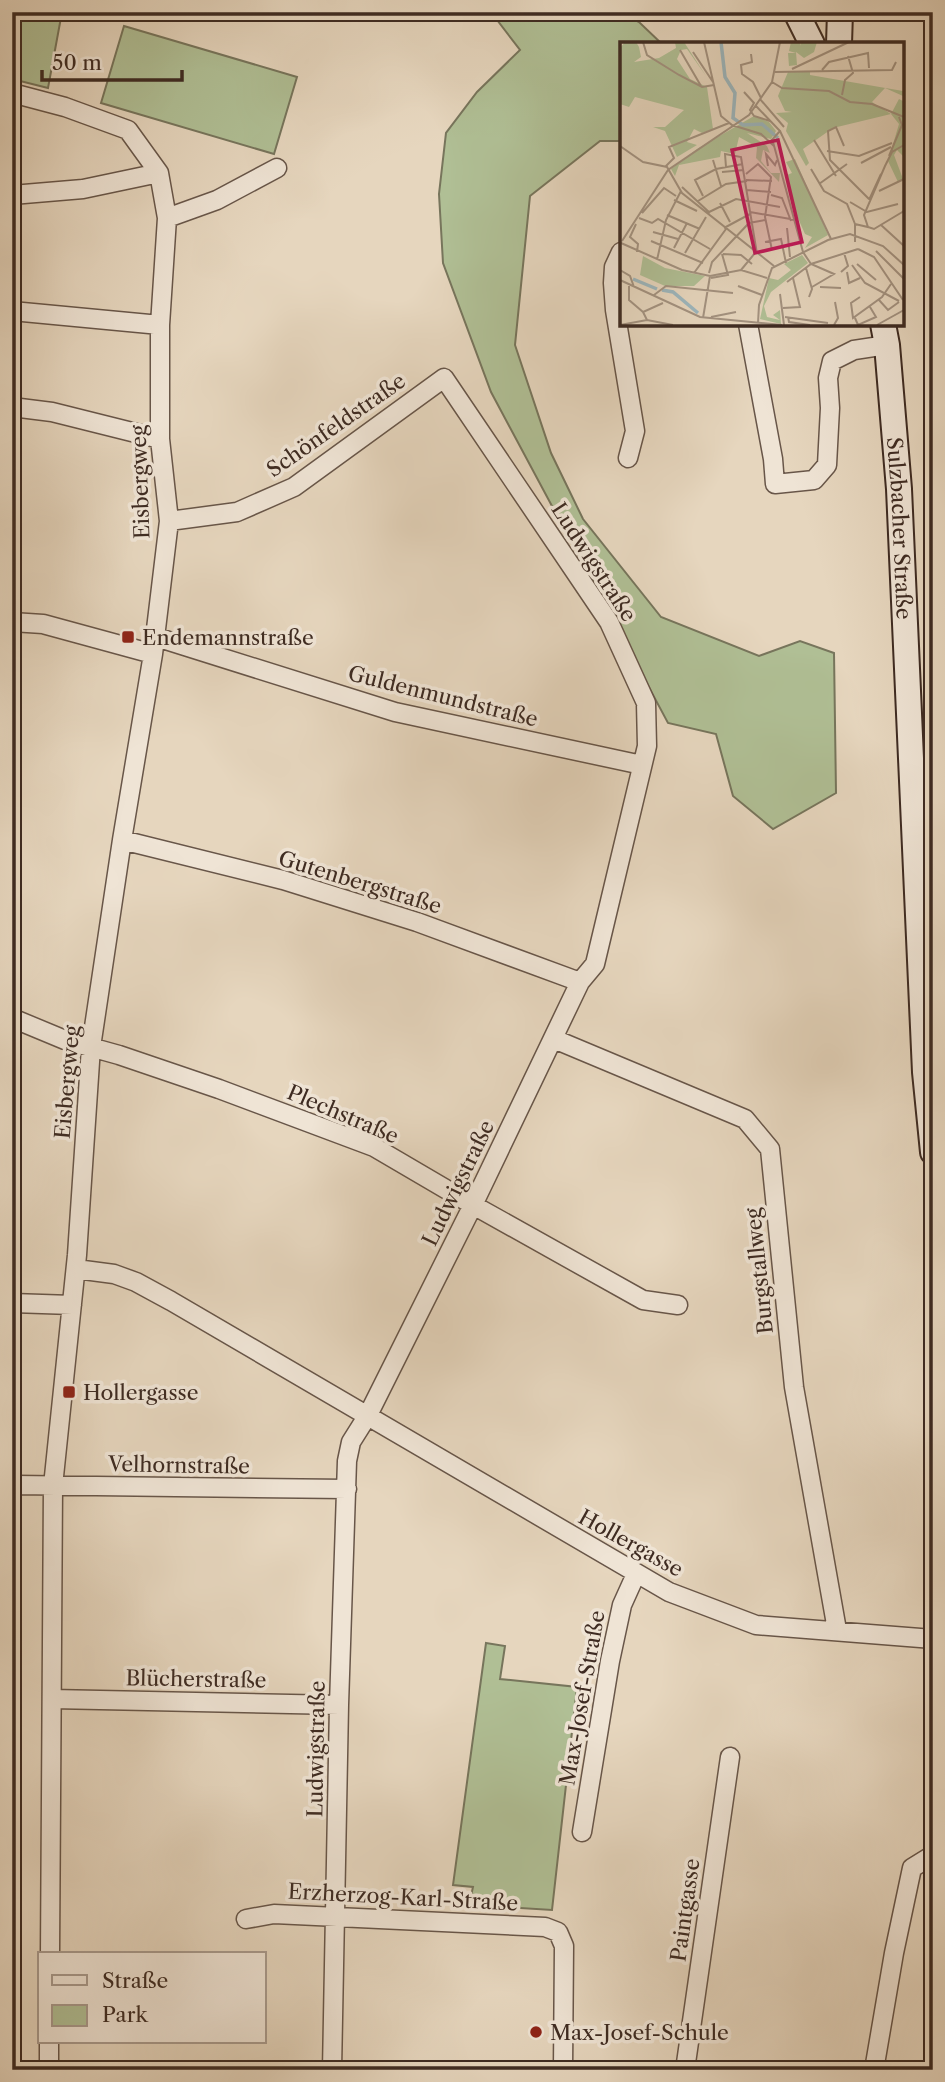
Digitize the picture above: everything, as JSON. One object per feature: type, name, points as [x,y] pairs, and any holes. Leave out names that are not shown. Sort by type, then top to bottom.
[{"type":"main road","points":[[796,12],[811,42]]},
{"type":"main road","points":[[839,42],[840,12]]},
{"type":"main road","name":"Sulzbacher Straße","points":[[885,335],[899,489],[925,1072],[933,1152]]},
{"type":"street","name":"Eisbergweg","points":[[12,93],[65,107],[128,130],[159,173],[167,218],[160,325],[160,439],[169,521],[155,645],[91,1047],[76,1269],[54,1486],[50,1952]]},
{"type":"street","points":[[167,218],[217,200],[277,168]]},
{"type":"street","points":[[12,195],[83,189],[159,173]]},
{"type":"street","points":[[620,254],[614,267],[613,283],[635,431],[628,458]]},
{"type":"street","points":[[12,311],[160,325]]},
{"type":"street","points":[[748,326],[773,459],[775,484],[814,480],[827,465],[830,408],[828,378],[832,361],[885,335]]},
{"type":"street","name":"Schönfeldstraße","points":[[169,521],[237,512],[294,487],[444,378]]},
{"type":"street","name":"Ludwigstraße","points":[[332,2070],[338,1705],[347,1461],[351,1442],[368,1415],[473,1205],[580,982],[595,964],[647,746],[646,703],[609,622],[444,378]]},
{"type":"street","points":[[12,407],[52,412],[160,439]]},
{"type":"street","points":[[12,622],[43,624],[155,645]]},
{"type":"street","name":"Guldenmundstraße","points":[[155,645],[395,712],[642,765]]},
{"type":"street","name":"Gutenbergstraße","points":[[122,840],[307,888],[417,922],[580,982]]},
{"type":"street","name":"Plechstraße","points":[[12,1018],[65,1040],[219,1089],[374,1147],[643,1300],[678,1305]]},
{"type":"street","name":"Burgstallweg","points":[[554,1038],[744,1119],[770,1149],[794,1387],[837,1630]]},
{"type":"street","name":"Hollergasse","points":[[76,1269],[114,1275],[136,1282],[669,1592],[756,1625],[933,1639]]},
{"type":"street","points":[[12,1303],[72,1305]]},
{"type":"street","name":"Velhornstraße","points":[[12,1487],[347,1489]]},
{"type":"street","name":"Max-Josef-Straße","points":[[582,1832],[610,1661],[622,1605],[636,1574]]},
{"type":"street","name":"Blücherstraße","points":[[52,1699],[338,1705]]},
{"type":"street","name":"Paintgasse","points":[[685,2070],[730,1758]]},
{"type":"street","points":[[874,2070],[912,1868],[933,1855]]},
{"type":"street","name":"Erzherzog-Karl-Straße","points":[[246,1919],[274,1914],[336,1916],[545,1927],[558,1932],[564,1946],[563,2070]]},
{"type":"street","points":[[49,2044],[49,2070]]},
{"type":"green space","points":[[12,12],[62,12],[48,88],[12,79]]},
{"type":"green space","points":[[491,12],[620,12],[639,22],[660,42],[620,42],[620,141],[600,141],[530,196],[515,345],[551,453],[583,519],[661,617],[759,656],[800,641],[834,653],[836,793],[773,829],[733,796],[716,734],[668,723],[491,392],[443,263],[439,194],[446,133],[477,92],[520,50]]},
{"type":"green space","points":[[124,26],[297,77],[274,154],[101,103]]},
{"type":"green space","points":[[486,1643],[505,1646],[500,1679],[577,1687],[552,1910],[469,1905],[473,1887],[453,1885]]},
{"type":"place","name":"Endemannstraße","points":[[128,637]]},
{"type":"place","name":"Hollergasse","points":[[69,1392]]},
{"type":"place","name":"Max-Josef-Schule","points":[[536,2032]]}]
